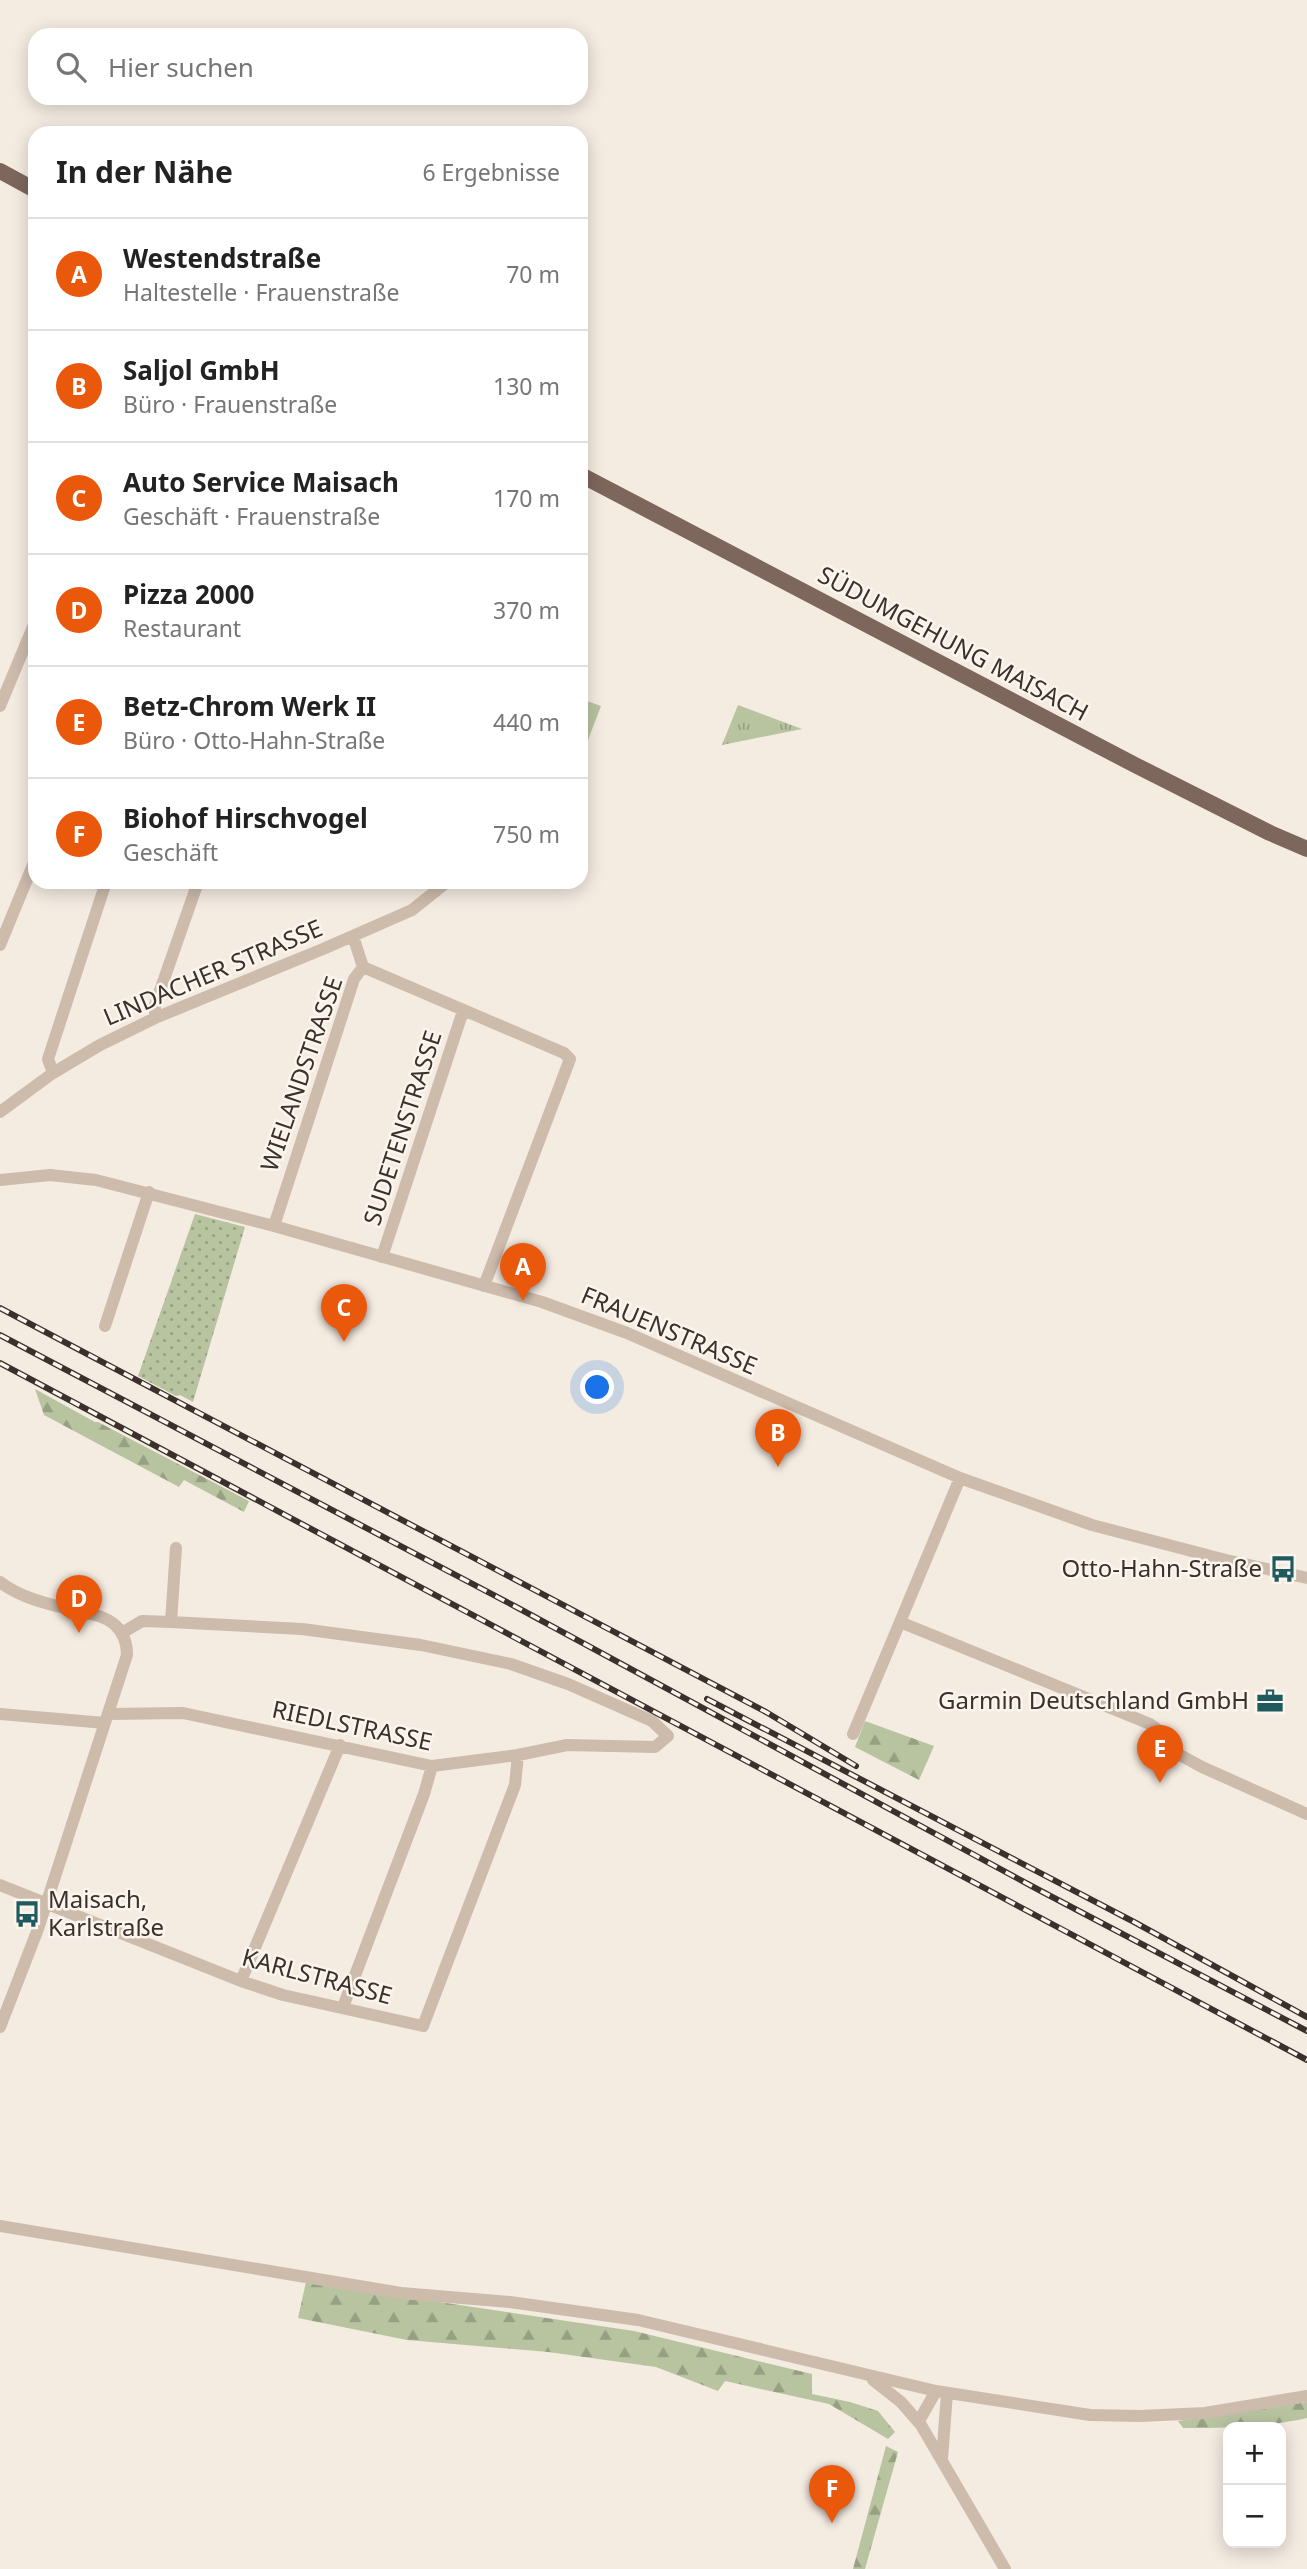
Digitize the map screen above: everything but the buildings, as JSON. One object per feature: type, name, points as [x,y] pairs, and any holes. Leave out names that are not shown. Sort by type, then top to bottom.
[{"type":"main road","points":[[0,171],[28,186]]},
{"type":"main road","name":"SÜDUMGEHUNG MAISACH","points":[[588,479],[1137,766],[1307,849]]},
{"type":"street","points":[[0,706],[28,639]]},
{"type":"street","points":[[0,945],[28,877]]},
{"type":"street","points":[[53,1073],[48,1059],[104,889]]},
{"type":"street","points":[[155,1018],[155,1004],[196,889]]},
{"type":"street","name":"LINDACHER STRASSE","points":[[0,1112],[53,1073],[100,1045],[155,1018],[412,910],[438,889]]},
{"type":"street","name":"WIELANDSTRASSE","points":[[274,1226],[354,979],[363,967],[354,936]]},
{"type":"street","points":[[363,967],[564,1053],[570,1059],[484,1286]]},
{"type":"street","name":"SUDETENSTRASSE","points":[[382,1257],[463,1011]]},
{"type":"street","name":"FRAUENSTRASSE","points":[[0,1180],[50,1175],[86,1178],[149,1192],[542,1302],[627,1333],[960,1478],[1092,1524],[1226,1560],[1307,1578]]},
{"type":"street","points":[[105,1326],[149,1192]]},
{"type":"street","points":[[853,1734],[960,1478]]},
{"type":"street","points":[[122,1633],[142,1621],[171,1622],[176,1548]]},
{"type":"street","points":[[0,1582],[24,1596],[47,1604],[103,1617],[115,1625],[127,1644],[127,1655],[46,1904],[0,2027]]},
{"type":"street","name":"RIEDLSTRASSE","points":[[0,1714],[106,1718],[183,1713],[432,1766],[517,1755],[567,1745],[655,1747],[668,1736],[652,1721],[568,1684],[511,1664],[421,1645],[302,1629],[171,1622]]},
{"type":"street","points":[[900,1622],[1150,1724],[1166,1735],[1180,1755],[1307,1814]]},
{"type":"street","points":[[241,1981],[340,1745]]},
{"type":"street","name":"KARLSTRASSE","points":[[0,1885],[241,1981],[283,1995],[423,2026],[515,1785],[517,1755]]},
{"type":"street","points":[[343,2007],[424,1794],[432,1766]]},
{"type":"street","points":[[0,2226],[401,2293],[510,2302],[638,2320],[942,2392],[1090,2415],[1205,2413],[1307,2396]]},
{"type":"street","points":[[863,2374],[901,2402],[919,2421],[1005,2569]]},
{"type":"street","points":[[919,2421],[942,2392]]},
{"type":"street","points":[[942,2392],[943,2460]]},
{"type":"green space","points":[[588,701],[601,706],[588,740]]},
{"type":"green space","points":[[738,705],[802,729],[722,745]]},
{"type":"green space","points":[[195,1214],[245,1227],[193,1402],[138,1376]]},
{"type":"green space","points":[[35,1389],[249,1501],[244,1512],[184,1480],[179,1487],[44,1415]]},
{"type":"green space","points":[[865,1721],[934,1746],[919,1780],[855,1747]]},
{"type":"green space","points":[[306,2282],[634,2331],[812,2374],[812,2394],[878,2411],[895,2432],[888,2439],[829,2404],[725,2381],[718,2391],[656,2367],[548,2352],[407,2340],[298,2318]]},
{"type":"green space","points":[[1307,2402],[1307,2418],[1282,2422],[1223,2422],[1223,2427],[1183,2428],[1178,2421]]},
{"type":"green space","points":[[886,2446],[898,2452],[865,2569],[853,2569]]},
{"type":"railway","points":[[0,1308],[766,1712],[856,1766]]},
{"type":"railway","points":[[0,1335],[520,1609],[1039,1890],[1307,2031]]},
{"type":"railway","points":[[0,1363],[1307,2060]]},
{"type":"railway","points":[[707,1699],[1136,1923],[1307,2017]]},
{"type":"place","name":"Westendstraße","points":[[523,1301]]},
{"type":"place","name":"Auto Service Maisach","points":[[344,1342]]},
{"type":"place","name":"Saljol GmbH","points":[[778,1467]]},
{"type":"place","name":"Otto-Hahn-Straße","points":[[1283,1569]]},
{"type":"place","name":"Pizza 2000","points":[[79,1633]]},
{"type":"place","name":"Garmin Deutschland GmbH","points":[[1270,1701]]},
{"type":"place","name":"Betz-Chrom Werk II","points":[[1160,1783]]},
{"type":"place","name":"Maisach, Karlstraße","points":[[27,1914]]},
{"type":"place","name":"Biohof Hirschvogel","points":[[832,2523]]}]
